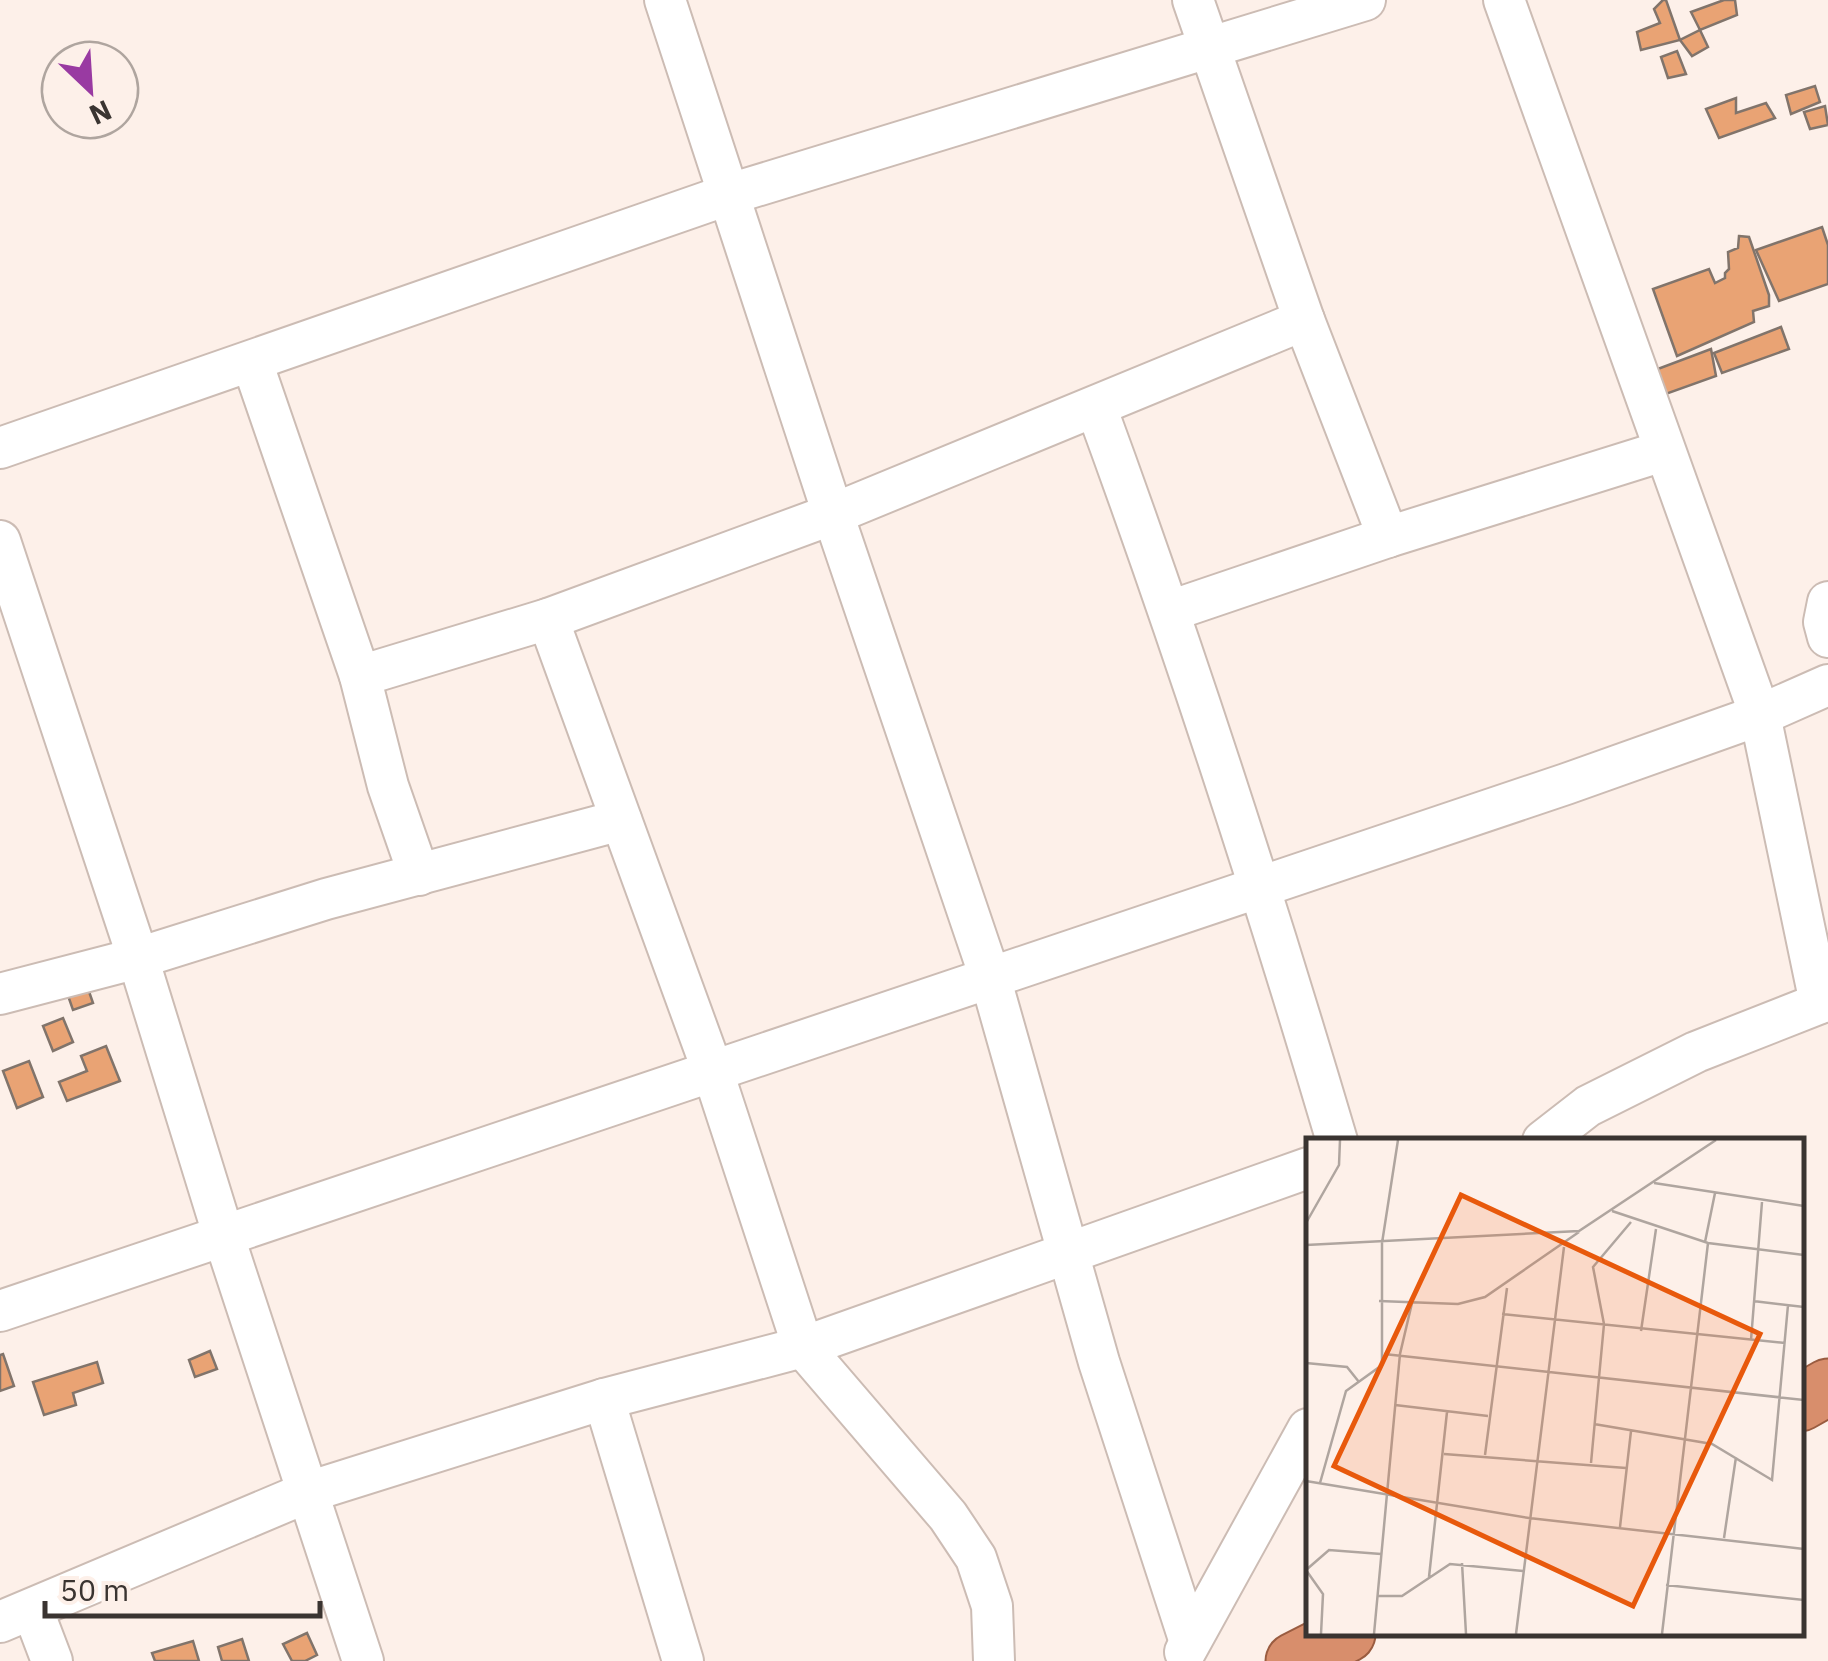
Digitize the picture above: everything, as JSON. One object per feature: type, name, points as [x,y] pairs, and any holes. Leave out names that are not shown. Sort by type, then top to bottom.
[{"type":"highway","points":[[1803,1401],[1828,1388]]},
{"type":"highway","points":[[1294,1661],[1343,1636]]},
{"type":"street","points":[[665,0],[990,977],[1099,1362],[1186,1650]]},
{"type":"street","points":[[1193,0],[1304,320],[1388,537]]},
{"type":"street","points":[[0,448],[730,194],[1365,0]]},
{"type":"street","points":[[1504,0],[1760,716],[1824,1002],[1665,1068],[1588,1106],[1547,1138]]},
{"type":"street","points":[[360,676],[548,619],[833,514],[1304,320]]},
{"type":"street","points":[[252,362],[360,676],[388,786],[419,875]]},
{"type":"street","points":[[1096,408],[1170,610],[1262,886],[1336,1138]]},
{"type":"street","points":[[1170,610],[1664,451]]},
{"type":"street","points":[[0,541],[363,1661]]},
{"type":"street","points":[[1828,602],[1824,622],[1828,636]]},
{"type":"street","points":[[548,619],[712,1069],[803,1347],[948,1516],[976,1558],[992,1606],[994,1661]]},
{"type":"street","points":[[0,1311],[1760,716],[1828,685]]},
{"type":"street","points":[[0,994],[138,958],[326,898],[621,820]]},
{"type":"street","points":[[52,1661],[16,1617],[308,1492],[604,1398],[803,1347],[1306,1169]]},
{"type":"street","points":[[604,1398],[684,1661]]},
{"type":"street","points":[[1186,1650],[1306,1433]]},
{"type":"building","points":[[1663,0],[1680,40],[1641,50],[1637,32],[1660,23],[1654,9]]},
{"type":"building","points":[[1735,0],[1737,15],[1700,30],[1691,12]]},
{"type":"building","points":[[1700,30],[1708,47],[1692,56],[1680,40]]},
{"type":"building","points":[[1677,51],[1686,74],[1668,78],[1661,57]]},
{"type":"building","points":[[1815,86],[1820,102],[1791,114],[1786,95]]},
{"type":"building","points":[[1736,98],[1736,113],[1766,103],[1775,118],[1719,138],[1706,109]]},
{"type":"building","points":[[1825,106],[1828,125],[1810,129],[1804,112]]},
{"type":"building","points":[[1822,227],[1828,245],[1828,284],[1779,301],[1756,250]]},
{"type":"building","points":[[1739,236],[1749,237],[1769,295],[1769,306],[1753,311],[1754,322],[1677,356],[1653,289],[1709,269],[1715,283],[1725,278],[1728,252],[1738,248]]},
{"type":"building","points":[[1781,327],[1789,349],[1722,373],[1714,353]]},
{"type":"building","points":[[1711,349],[1716,376],[1663,395],[1655,370]]},
{"type":"building","points":[[85,980],[93,1003],[73,1010],[65,987]]},
{"type":"building","points":[[63,1018],[73,1042],[53,1051],[43,1026]]},
{"type":"building","points":[[106,1046],[120,1081],[67,1101],[59,1082],[87,1071],[81,1056]]},
{"type":"building","points":[[29,1061],[43,1097],[17,1108],[3,1071]]},
{"type":"building","points":[[210,1351],[217,1369],[195,1377],[189,1360]]},
{"type":"building","points":[[3,1354],[14,1386],[0,1391],[0,1355]]},
{"type":"building","points":[[97,1362],[103,1383],[73,1393],[76,1405],[44,1415],[33,1382]]},
{"type":"building","points":[[307,1633],[317,1655],[305,1661],[292,1661],[283,1644]]},
{"type":"building","points":[[242,1639],[249,1661],[222,1661],[218,1647]]},
{"type":"building","points":[[193,1641],[199,1661],[155,1661],[152,1653]]}]
